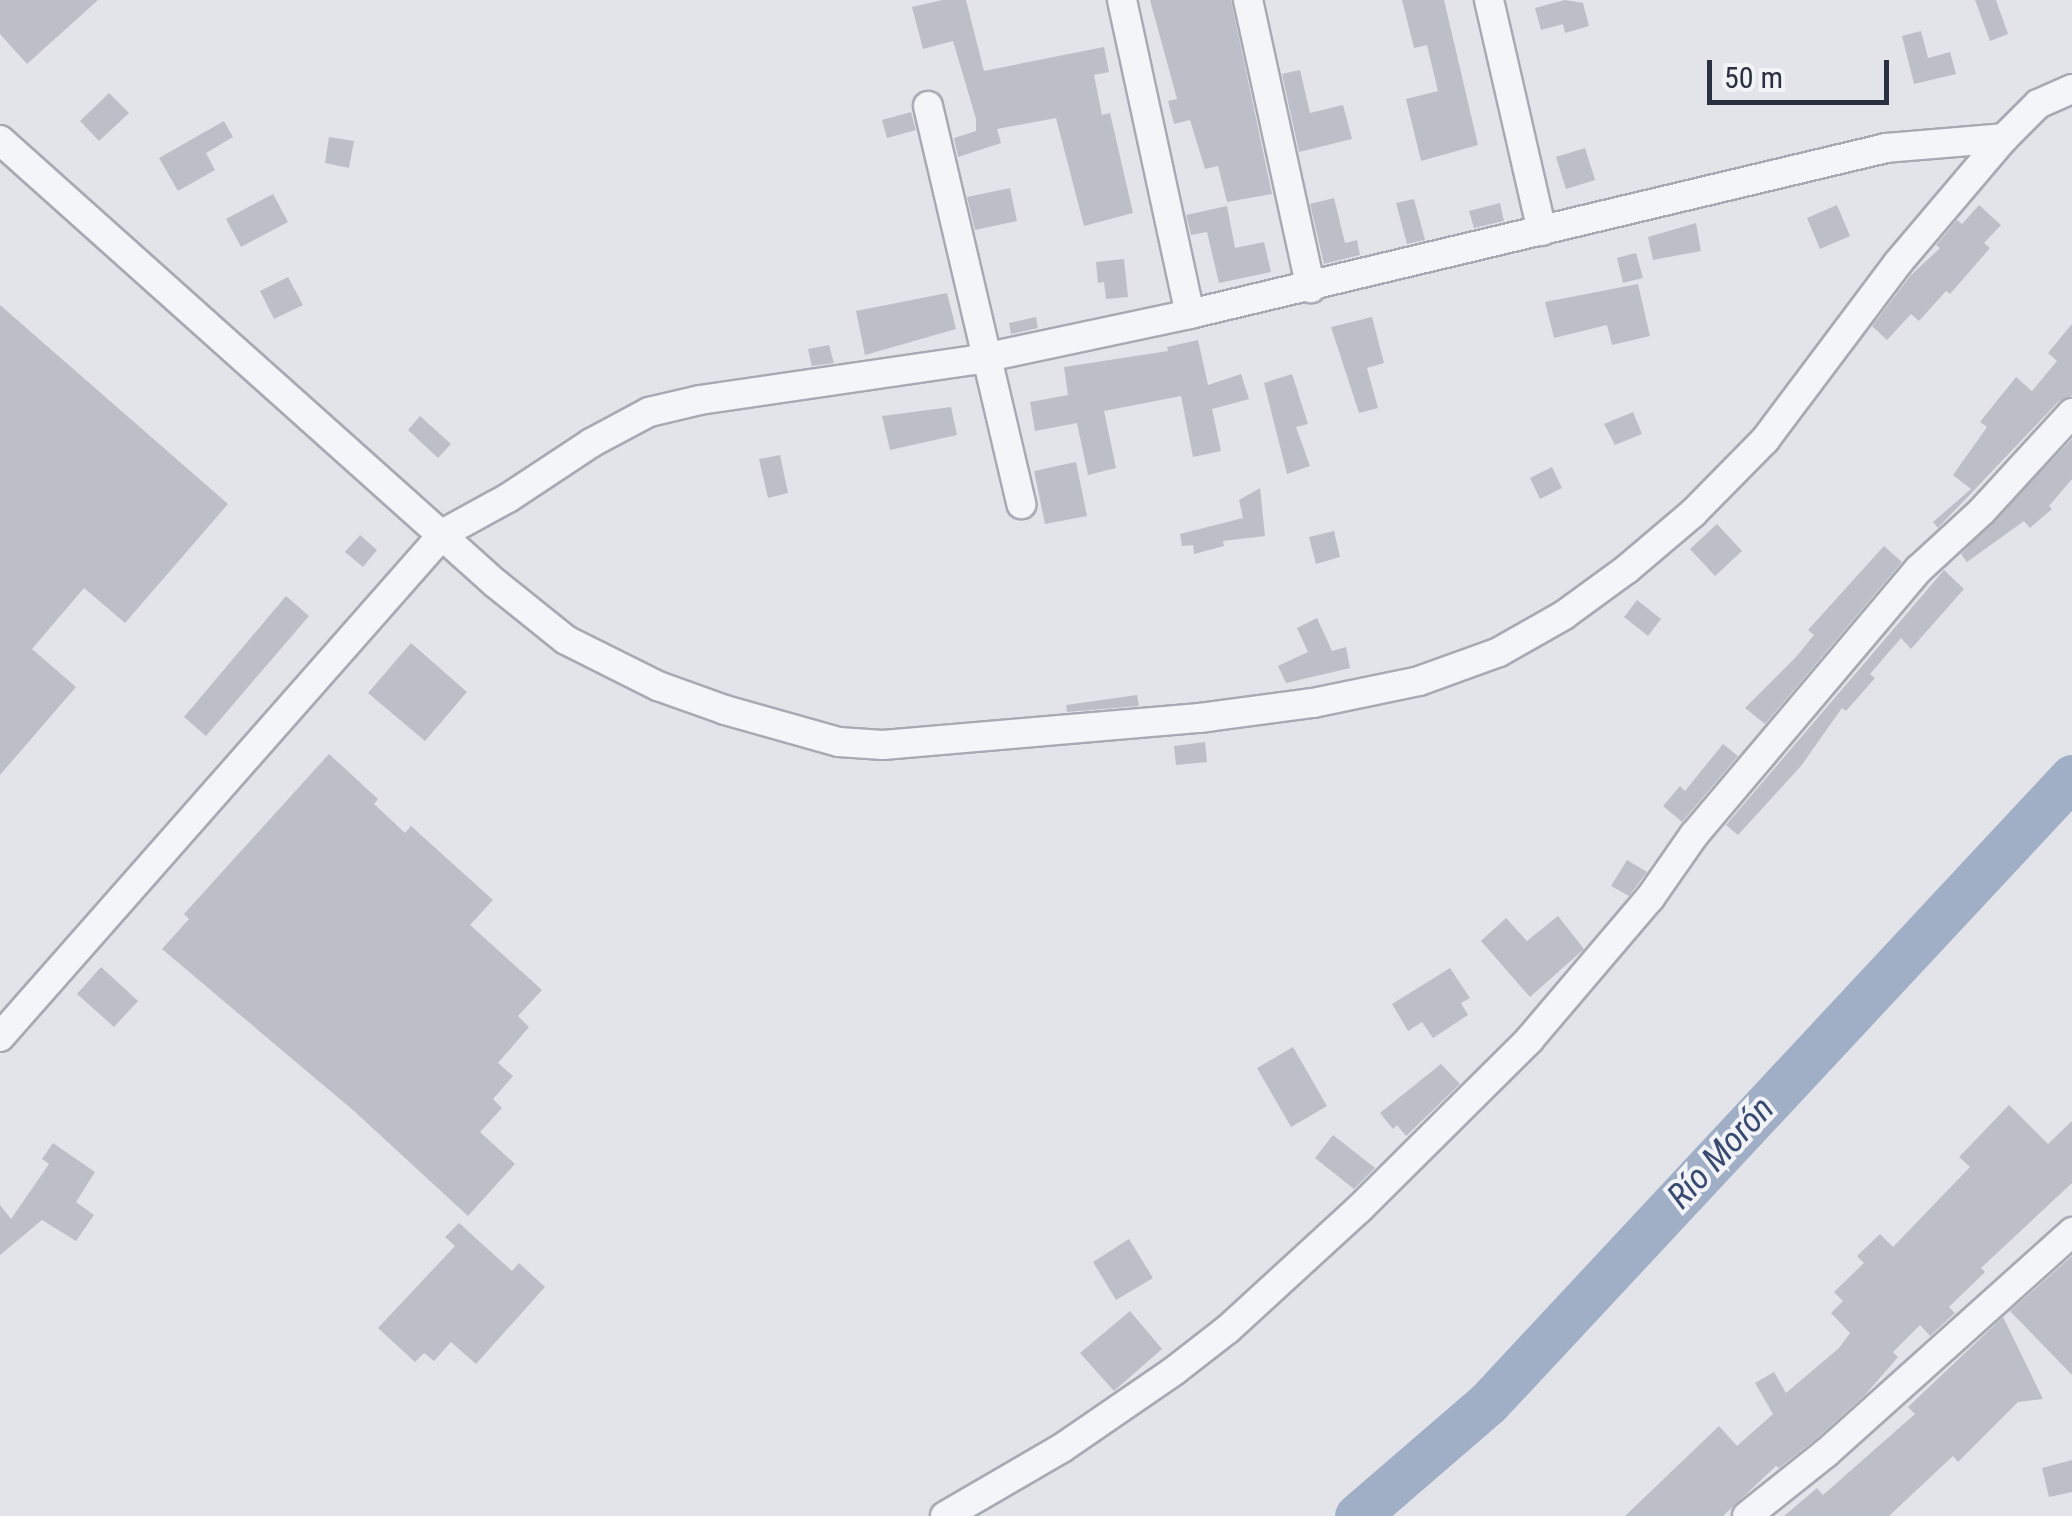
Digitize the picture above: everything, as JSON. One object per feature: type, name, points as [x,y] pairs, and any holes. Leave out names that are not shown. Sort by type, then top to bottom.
[{"type":"street","points":[[1122,0],[1190,314]]},
{"type":"street","points":[[1248,0],[1311,288]]},
{"type":"street","points":[[1489,0],[1542,231]]},
{"type":"street","points":[[0,140],[444,533],[495,583],[566,640],[658,686],[839,742],[948,742],[1312,703],[1419,681],[1499,652],[1564,614],[1627,570],[1693,513],[1765,440],[1897,264],[2004,138],[2038,104],[2072,89]]},
{"type":"street","points":[[928,106],[1021,504]]},
{"type":"street","points":[[0,1037],[444,533],[649,412],[988,356],[1190,314],[1886,148],[2004,138]]},
{"type":"street","points":[[945,1516],[1062,1448],[1228,1329],[1358,1209],[1528,1040],[1650,898],[1694,835],[1919,569],[1982,510],[2072,413]]},
{"type":"street","points":[[1747,1516],[1826,1454],[2070,1237]]},
{"type":"building","points":[[0,0],[98,0],[27,64],[0,34]]},
{"type":"building","points":[[942,0],[966,0],[984,71],[1104,47],[1109,72],[1094,75],[1102,115],[1110,113],[1133,213],[1084,226],[1056,118],[997,129],[1001,143],[958,157],[954,138],[976,131],[976,119],[953,41],[923,49],[912,7]]},
{"type":"building","points":[[1150,0],[1231,0],[1272,194],[1227,202],[1218,166],[1205,169],[1190,120],[1174,124],[1168,101],[1177,99]]},
{"type":"building","points":[[1402,0],[1444,0],[1478,145],[1421,161],[1406,99],[1438,91],[1427,45],[1414,48]]},
{"type":"building","points":[[1565,0],[1583,3],[1589,26],[1565,33],[1563,24],[1541,30],[1535,8]]},
{"type":"building","points":[[1975,0],[1996,0],[2008,34],[1990,41]]},
{"type":"building","points":[[1921,31],[1928,58],[1950,52],[1956,74],[1914,84],[1902,36]]},
{"type":"building","points":[[1300,70],[1310,113],[1343,105],[1352,139],[1299,152],[1282,74]]},
{"type":"building","points":[[109,93],[129,113],[99,141],[80,121]]},
{"type":"building","points":[[911,112],[916,130],[887,138],[882,120]]},
{"type":"building","points":[[224,121],[233,137],[206,153],[215,170],[178,191],[159,158]]},
{"type":"building","points":[[329,137],[354,141],[349,168],[325,163]]},
{"type":"building","points":[[1585,148],[1595,180],[1566,189],[1556,157]]},
{"type":"building","points":[[1010,188],[1017,221],[975,230],[967,197]]},
{"type":"building","points":[[273,194],[288,222],[241,247],[226,219]]},
{"type":"building","points":[[1334,198],[1345,243],[1357,240],[1360,255],[1324,264],[1310,204]]},
{"type":"building","points":[[1414,199],[1425,240],[1407,244],[1396,203]]},
{"type":"building","points":[[1500,203],[1504,221],[1474,228],[1469,211]]},
{"type":"building","points":[[1837,205],[1850,236],[1820,249],[1807,218]]},
{"type":"building","points":[[1979,205],[2001,225],[1984,243],[1990,248],[1950,294],[1946,291],[1919,321],[1911,314],[1887,340],[1872,326],[1911,275],[1940,248],[1936,245],[1957,220],[1962,224]]},
{"type":"building","points":[[1227,206],[1235,248],[1264,242],[1271,272],[1219,283],[1207,232],[1191,235],[1186,215]]},
{"type":"building","points":[[1696,223],[1701,251],[1653,260],[1648,237]]},
{"type":"building","points":[[1636,253],[1643,278],[1623,283],[1617,258]]},
{"type":"building","points":[[1124,259],[1128,297],[1106,299],[1104,282],[1098,283],[1096,262]]},
{"type":"building","points":[[288,277],[303,305],[274,319],[260,291]]},
{"type":"building","points":[[1638,284],[1650,336],[1612,345],[1607,325],[1554,338],[1545,302]]},
{"type":"building","points":[[947,293],[956,329],[865,355],[856,311]]},
{"type":"building","points":[[0,305],[228,504],[125,623],[84,588],[32,649],[76,687],[0,775]]},
{"type":"building","points":[[1036,317],[1038,328],[1011,334],[1009,323]]},
{"type":"building","points":[[1372,317],[1384,363],[1367,368],[1378,408],[1359,413],[1331,327]]},
{"type":"building","points":[[2072,324],[2072,396],[2059,401],[1938,528],[1933,522],[1971,489],[1953,475],[1987,427],[1980,422],[2016,377],[2032,391],[2057,361],[2048,353]]},
{"type":"building","points":[[1198,340],[1208,385],[1241,374],[1249,399],[1212,409],[1221,451],[1193,457],[1181,396],[1104,411],[1116,468],[1088,475],[1077,423],[1035,431],[1030,402],[1068,395],[1064,367],[1168,351],[1167,347]]},
{"type":"building","points":[[829,345],[834,363],[812,366],[808,349]]},
{"type":"building","points":[[1292,374],[1308,424],[1296,427],[1310,466],[1287,474],[1264,383]]},
{"type":"building","points":[[951,407],[957,435],[890,450],[882,416]]},
{"type":"building","points":[[1633,412],[1642,434],[1615,445],[1604,424]]},
{"type":"building","points":[[420,416],[451,444],[438,458],[408,430]]},
{"type":"building","points":[[2072,439],[2072,479],[2049,506],[2052,509],[2030,528],[2024,521],[1967,562],[1961,554]]},
{"type":"building","points":[[780,455],[788,493],[768,498],[759,459]]},
{"type":"building","points":[[1076,462],[1087,516],[1045,524],[1034,471]]},
{"type":"building","points":[[1552,467],[1562,488],[1540,499],[1530,478]]},
{"type":"building","points":[[1260,488],[1265,536],[1223,541],[1224,546],[1194,554],[1193,545],[1182,546],[1180,534],[1243,518],[1239,500]]},
{"type":"building","points":[[1717,524],[1742,551],[1715,576],[1690,549]]},
{"type":"building","points":[[1334,531],[1340,557],[1316,564],[1309,537]]},
{"type":"building","points":[[360,535],[377,550],[363,567],[345,552]]},
{"type":"building","points":[[1884,546],[1902,562],[1765,724],[1745,708],[1796,657],[1814,635],[1808,630]]},
{"type":"building","points":[[1944,570],[1964,589],[1911,649],[1901,638],[1870,674],[1875,678],[1846,711],[1842,708],[1801,766],[1738,835],[1726,825]]},
{"type":"building","points":[[286,596],[309,616],[206,736],[184,717]]},
{"type":"building","points":[[1637,600],[1661,619],[1648,636],[1624,617]]},
{"type":"building","points":[[1317,618],[1332,651],[1346,647],[1350,668],[1286,683],[1278,666],[1308,652],[1297,628]]},
{"type":"building","points":[[411,643],[467,692],[425,741],[368,693]]},
{"type":"building","points":[[1137,695],[1139,706],[1067,712],[1066,705]]},
{"type":"building","points":[[1205,742],[1207,762],[1176,765],[1174,746]]},
{"type":"building","points":[[1723,744],[1738,756],[1682,822],[1663,806],[1680,786],[1685,791]]},
{"type":"building","points":[[329,754],[378,799],[374,804],[405,833],[411,826],[493,900],[470,925],[542,990],[518,1016],[529,1027],[498,1063],[513,1076],[493,1099],[502,1108],[480,1132],[515,1164],[468,1216],[354,1111],[162,949],[189,919],[184,914]]},
{"type":"building","points":[[1627,860],[1647,872],[1629,896],[1611,886]]},
{"type":"building","points":[[1558,916],[1584,949],[1530,997],[1481,941],[1506,918],[1527,941]]},
{"type":"building","points":[[101,967],[138,1001],[114,1027],[77,994]]},
{"type":"building","points":[[1450,968],[1470,998],[1461,1003],[1468,1015],[1433,1038],[1422,1022],[1408,1031],[1392,1004]]},
{"type":"building","points":[[1293,1047],[1327,1106],[1291,1127],[1257,1068]]},
{"type":"building","points":[[1441,1064],[1460,1084],[1406,1136],[1397,1125],[1393,1129],[1380,1113]]},
{"type":"building","points":[[2009,1105],[2048,1144],[2072,1121],[2072,1183],[1981,1268],[1985,1272],[1949,1307],[1955,1313],[1930,1336],[1920,1325],[1893,1352],[1898,1357],[1865,1395],[1815,1440],[1779,1468],[1776,1466],[1723,1516],[1625,1516],[1719,1426],[1737,1446],[1773,1414],[1755,1383],[1774,1372],[1786,1393],[1839,1348],[1850,1333],[1831,1313],[1843,1301],[1834,1292],[1864,1263],[1857,1256],[1880,1234],[1893,1247],[1970,1167],[1959,1157]]},
{"type":"building","points":[[1333,1135],[1375,1168],[1354,1189],[1315,1158]]},
{"type":"building","points":[[53,1143],[95,1172],[76,1202],[94,1215],[76,1241],[42,1220],[0,1255],[0,1205],[11,1219],[49,1164],[42,1159]]},
{"type":"building","points":[[459,1223],[512,1271],[519,1263],[545,1287],[476,1364],[451,1342],[434,1361],[424,1353],[415,1362],[378,1328],[455,1246],[445,1237]]},
{"type":"building","points":[[1129,1239],[1153,1278],[1116,1300],[1093,1262]]},
{"type":"building","points":[[2072,1256],[2072,1375],[2010,1311]]},
{"type":"building","points":[[1130,1311],[1162,1349],[1114,1391],[1080,1353]]},
{"type":"building","points":[[2003,1317],[2043,1399],[2018,1402],[1958,1462],[1953,1456],[1889,1516],[1784,1516],[1817,1488],[1823,1495],[1915,1414],[1908,1407]]},
{"type":"building","points":[[2072,1460],[2072,1492],[2049,1497],[2042,1468]]},
{"type":"waterway","name":"Río Morón","points":[[1357,1516],[1488,1403],[2072,777]]}]
